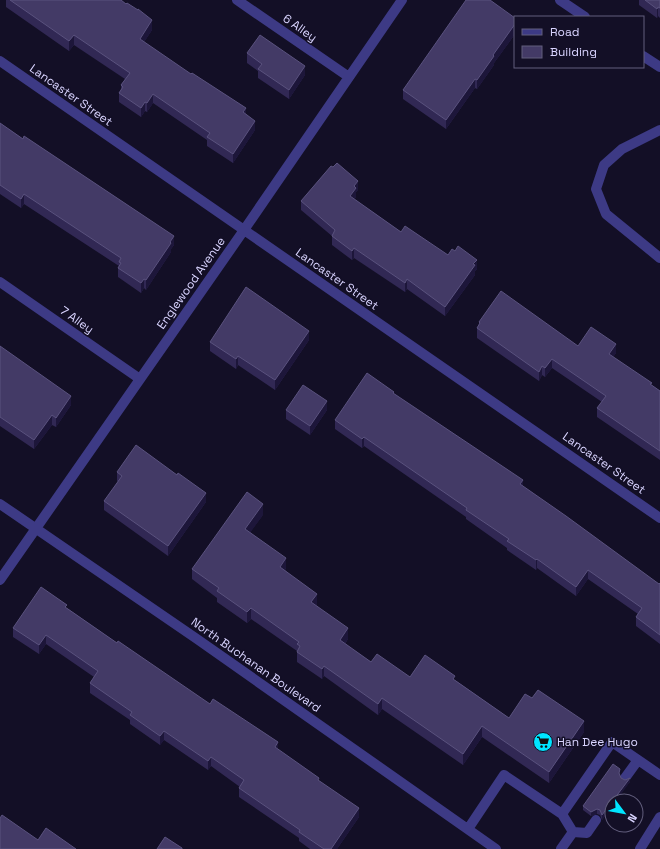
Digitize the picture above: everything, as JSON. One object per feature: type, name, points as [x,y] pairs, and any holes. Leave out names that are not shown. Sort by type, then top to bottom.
[{"type":"street","name":"6 Alley","points":[[237,0],[349,77]]},
{"type":"street","name":"Englewood Avenue","points":[[0,580],[402,0]]},
{"type":"street","points":[[560,0],[584,16]]},
{"type":"street","points":[[644,57],[660,67]]},
{"type":"street","name":"Lancaster Street","points":[[0,61],[660,518]]},
{"type":"street","points":[[660,130],[622,149],[604,165],[596,190],[606,214],[660,258]]},
{"type":"street","name":"7 Alley","points":[[0,282],[140,379]]},
{"type":"street","name":"North Buchanan Boulevard","points":[[0,504],[204,644],[496,849]]},
{"type":"street","points":[[562,814],[612,742],[660,775]]},
{"type":"street","points":[[626,778],[638,760]]},
{"type":"street","points":[[468,829],[504,775],[562,814],[573,832]]},
{"type":"street","points":[[640,849],[660,817]]},
{"type":"street","points":[[573,832],[587,833],[596,820]]},
{"type":"street","points":[[561,849],[573,832]]},
{"type":"building","points":[[10,0],[121,0],[138,9],[152,20],[140,39],[191,74],[192,73],[246,108],[243,112],[255,121],[233,154],[207,137],[210,133],[153,94],[147,103],[145,102],[141,108],[119,93],[123,87],[121,85],[130,73],[74,35],[69,41]]},
{"type":"building","points":[[466,0],[490,0],[514,17],[514,25],[493,55],[494,56],[477,80],[475,79],[446,120],[403,90]]},
{"type":"building","points":[[645,0],[660,0],[660,8],[658,7],[657,9]]},
{"type":"building","points":[[260,35],[305,66],[289,90],[258,69],[262,64],[247,53]]},
{"type":"building","points":[[0,123],[23,139],[24,136],[174,236],[170,242],[171,243],[146,280],[144,279],[141,283],[118,268],[121,263],[119,262],[121,258],[24,194],[21,199],[0,185]]},
{"type":"building","points":[[337,163],[358,181],[354,186],[356,188],[350,196],[401,232],[405,226],[448,255],[452,249],[455,251],[458,246],[477,260],[445,307],[407,279],[405,283],[354,248],[352,251],[332,236],[335,230],[301,201],[331,166],[333,167]]},
{"type":"building","points":[[246,287],[309,331],[275,380],[238,356],[236,359],[210,342]]},
{"type":"building","points":[[501,291],[578,346],[591,327],[616,344],[609,354],[652,383],[650,384],[660,391],[660,451],[597,408],[606,396],[552,359],[545,368],[542,366],[539,372],[477,328],[480,323],[479,322]]},
{"type":"building","points":[[0,346],[71,396],[56,418],[52,415],[34,440],[0,417]]},
{"type":"building","points":[[367,373],[394,392],[393,393],[523,480],[520,484],[659,584],[660,583],[660,635],[636,617],[642,608],[588,570],[576,587],[537,559],[536,560],[507,541],[509,539],[466,510],[467,508],[364,437],[362,439],[335,420]]},
{"type":"building","points":[[303,385],[327,401],[310,426],[286,410]]},
{"type":"building","points":[[136,445],[177,475],[178,473],[206,493],[168,546],[104,501],[122,476],[117,472]]},
{"type":"building","points":[[247,492],[263,504],[245,529],[286,558],[280,567],[317,594],[311,602],[348,628],[340,640],[371,662],[377,654],[410,677],[425,655],[455,676],[453,679],[509,718],[525,694],[532,698],[538,690],[584,721],[549,772],[482,726],[463,754],[382,698],[378,704],[324,666],[322,669],[297,652],[300,646],[297,644],[299,642],[251,608],[247,612],[217,591],[219,588],[192,569]]},
{"type":"building","points":[[41,587],[67,605],[65,607],[117,643],[118,641],[210,704],[213,699],[278,742],[275,747],[319,778],[318,780],[359,808],[331,849],[324,849],[299,832],[300,830],[239,788],[244,780],[211,757],[208,761],[164,731],[160,736],[130,715],[132,712],[90,683],[98,671],[46,635],[39,645],[13,628]]},
{"type":"building","points":[[613,764],[620,769],[619,773],[621,778],[625,780],[630,778],[619,793],[604,793],[604,812],[602,815],[600,810],[597,809],[591,812],[583,806]]},
{"type":"building","points":[[2,815],[38,840],[46,828],[76,849],[0,849],[0,818]]},
{"type":"building","points":[[165,837],[182,848],[182,849],[157,849]]},
{"type":"place","name":"Han Dee Hugo","points":[[543,742]]}]
